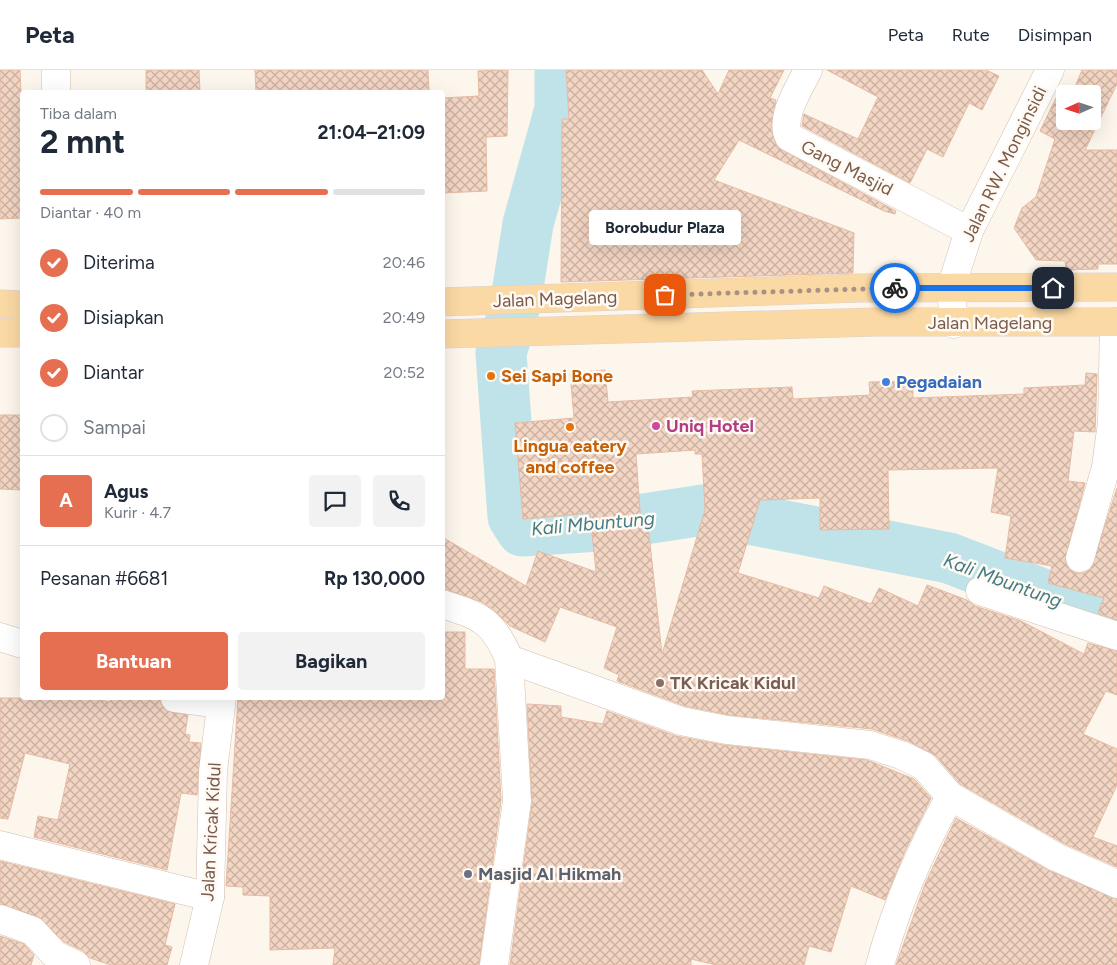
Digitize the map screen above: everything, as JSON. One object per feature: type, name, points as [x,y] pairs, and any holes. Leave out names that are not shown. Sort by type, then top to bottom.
[{"type":"main road","name":"Jalan Magelang","points":[[449,302],[868,288],[1117,288]]},
{"type":"main road","points":[[0,304],[20,305]]},
{"type":"main road","name":"Jalan Magelang","points":[[450,334],[876,322],[954,324],[1115,322]]},
{"type":"main road","points":[[0,333],[20,333]]},
{"type":"street","points":[[56,70],[56,90]]},
{"type":"street","name":"Gang Masjid","points":[[808,70],[788,113],[786,126],[788,136],[969,231]]},
{"type":"street","name":"Jalan RW. Monginsidi","points":[[951,288],[969,231],[1050,70]]},
{"type":"street","points":[[951,288],[954,324]]},
{"type":"street","points":[[1080,558],[1106,467],[1112,422],[1115,322]]},
{"type":"street","points":[[980,591],[1117,636]]},
{"type":"street","points":[[445,605],[474,614],[488,624],[500,637],[509,659],[517,801],[494,965]]},
{"type":"street","points":[[0,637],[20,643]]},
{"type":"street","points":[[509,659],[681,721],[727,730],[870,745],[901,755],[924,766],[950,796],[1056,857],[1117,884]]},
{"type":"street","points":[[206,700],[221,701]]},
{"type":"street","name":"Jalan Kricak Kidul","points":[[194,965],[210,897],[213,770],[221,701]]},
{"type":"street","points":[[880,965],[888,933],[917,858],[950,796]]},
{"type":"street","points":[[0,845],[210,897]]},
{"type":"street","points":[[0,919],[33,931],[55,955],[76,965]]},
{"type":"building","points":[[0,70],[20,70],[20,218],[0,219]]},
{"type":"building","points":[[146,70],[199,70],[200,90],[146,90]]},
{"type":"building","points":[[255,70],[428,70],[429,90],[256,90]]},
{"type":"building","points":[[508,70],[507,136],[486,137],[487,191],[445,193],[445,98],[479,96],[478,71]]},
{"type":"building","points":[[566,70],[702,70],[718,94],[729,70],[784,70],[770,98],[776,100],[771,129],[777,147],[896,211],[895,214],[884,211],[739,140],[714,180],[854,233],[853,273],[561,282],[562,119],[569,119]]},
{"type":"building","points":[[827,70],[986,70],[999,76],[982,110],[969,103],[943,157],[927,149],[910,183],[802,126],[804,114],[858,139],[878,97]]},
{"type":"building","points":[[1082,70],[1117,70],[1117,84],[1101,117],[1101,85],[1076,85]]},
{"type":"building","points":[[1056,98],[1056,130],[1095,130],[1085,150],[1117,150],[1117,264],[1098,264],[1098,269],[1066,270],[1065,261],[1036,260],[1014,228],[1022,208],[1036,197],[1055,139],[1040,131]]},
{"type":"building","points":[[605,370],[608,402],[693,397],[692,391],[792,387],[793,399],[870,395],[869,382],[913,381],[913,398],[1024,394],[1024,388],[1085,385],[1086,373],[1097,374],[1095,432],[1074,431],[1068,481],[1085,483],[1065,561],[1069,569],[1076,573],[1084,573],[1091,569],[1117,488],[1117,620],[1098,613],[1104,598],[1048,583],[1052,566],[1005,558],[1011,516],[991,512],[998,468],[888,470],[889,529],[820,530],[820,498],[760,500],[738,573],[819,598],[824,586],[871,604],[879,588],[918,606],[927,585],[967,600],[975,606],[1021,621],[1084,654],[1088,643],[1117,651],[1117,695],[1106,691],[1083,734],[1117,749],[1117,785],[1093,837],[1117,846],[1117,867],[1063,843],[960,784],[936,756],[908,741],[872,729],[729,715],[685,706],[617,681],[619,675],[604,668],[617,627],[560,607],[545,642],[510,626],[494,610],[482,602],[445,589],[445,539],[526,586],[538,551],[596,572],[590,513],[523,519],[515,423],[574,418],[570,373]],"holes":[[[695,450],[695,454],[702,454],[705,510],[662,654],[648,525],[641,525],[636,454]]]},
{"type":"building","points":[[0,415],[20,415],[20,490],[0,489]]},
{"type":"building","points":[[445,632],[465,632],[465,669],[494,669],[501,800],[479,965],[333,965],[335,948],[270,950],[270,896],[243,895],[243,887],[226,886],[238,700],[445,700]]},
{"type":"building","points":[[0,698],[20,698],[20,700],[100,700],[110,702],[110,700],[160,700],[166,711],[188,715],[185,734],[190,735],[189,742],[201,743],[197,795],[181,793],[167,870],[34,837],[38,816],[58,820],[70,764],[25,753],[8,819],[0,818]]},
{"type":"building","points":[[527,704],[561,706],[561,717],[603,724],[607,711],[676,736],[724,745],[867,760],[914,779],[931,798],[905,851],[885,900],[851,886],[831,952],[809,946],[804,965],[716,965],[691,959],[691,965],[510,965],[532,803]]},
{"type":"building","points":[[956,818],[1050,871],[1117,899],[1117,965],[896,965],[925,884]]},
{"type":"building","points":[[0,861],[175,904],[165,945],[172,947],[167,965],[111,965],[90,958],[83,951],[64,942],[39,917],[0,904]]},
{"type":"building","points":[[0,936],[24,944],[34,955],[31,965],[0,965]]},
{"type":"waterway","name":"Kali Mbuntung","points":[[560,70],[560,109],[528,224],[515,306],[501,353],[513,517],[522,531],[599,526],[703,510],[949,558],[1117,623]]},
{"type":"way so far","points":[[665,295],[895,288]]},
{"type":"place","name":"Borobudur Plaza","points":[[665,295]]},
{"type":"place","name":"Sei Sapi Bone","points":[[491,376]]},
{"type":"place","name":"Pegadaian","points":[[886,382]]},
{"type":"place","name":"Uniq Hotel","points":[[656,426]]},
{"type":"place","name":"Lingua eatery and coffee","points":[[570,427]]},
{"type":"place","name":"TK Kricak Kidul","points":[[660,683]]},
{"type":"place","name":"Masjid Al Hikmah","points":[[468,874]]},
{"type":"route","points":[[895,288],[1053,288]]}]
